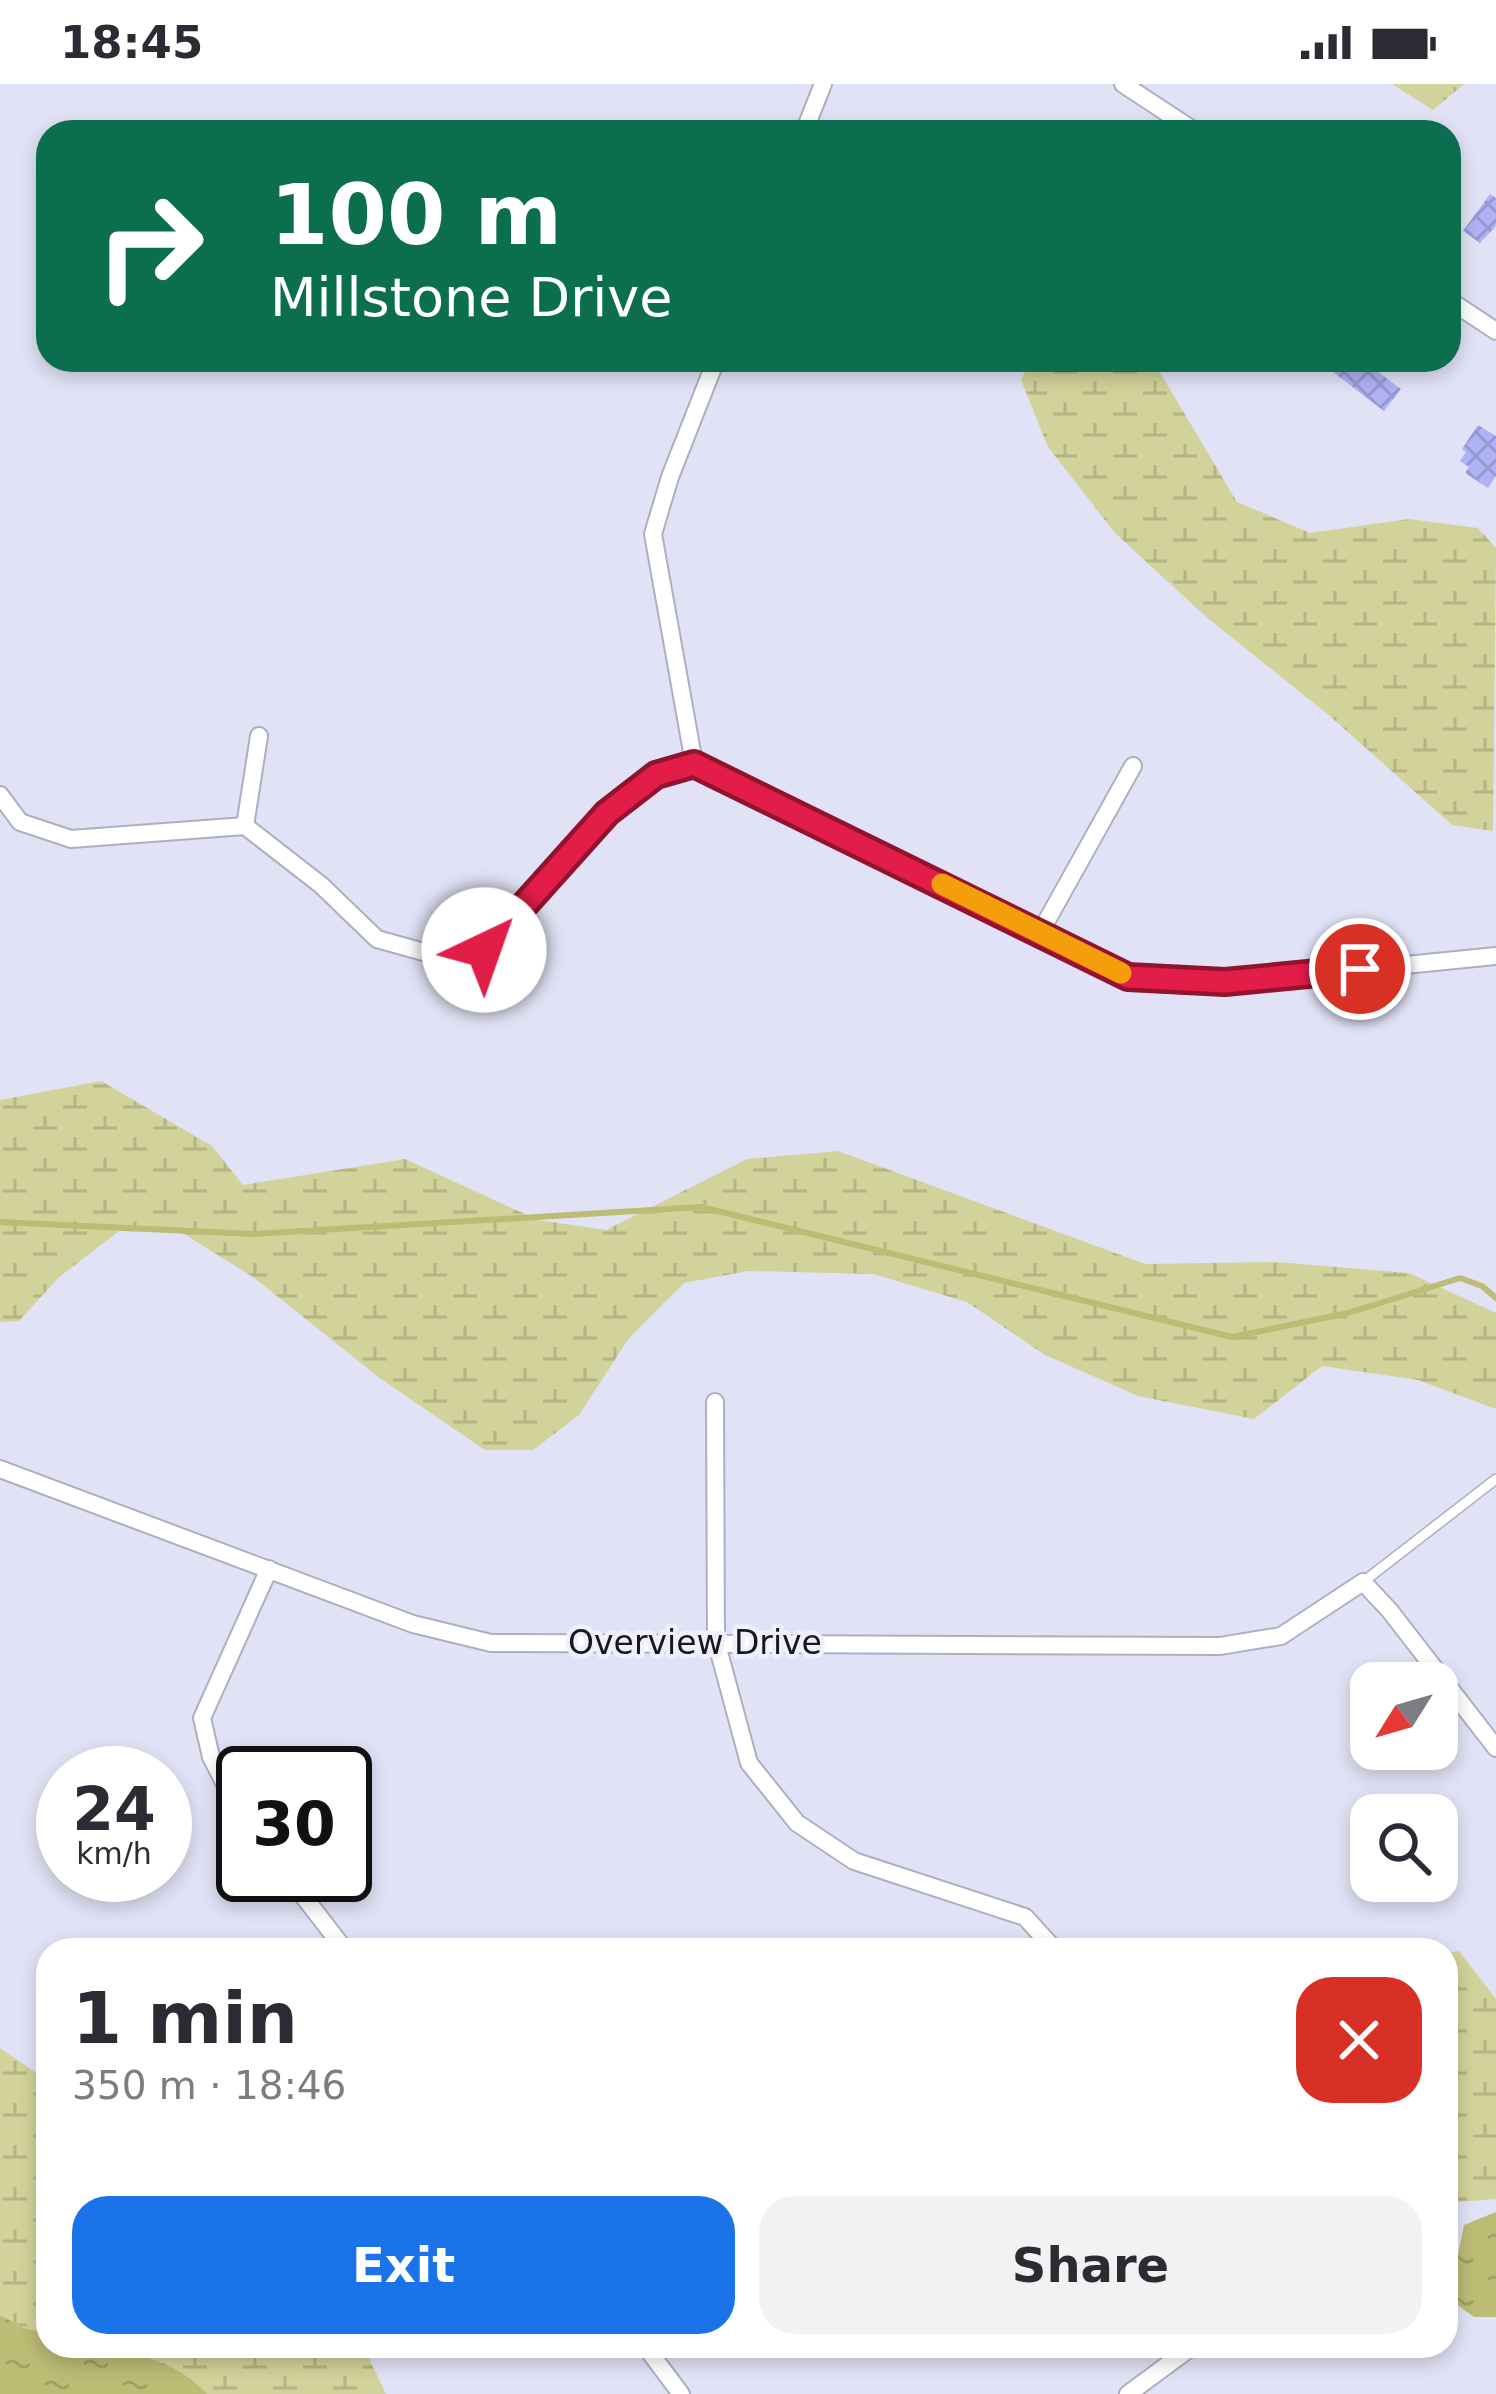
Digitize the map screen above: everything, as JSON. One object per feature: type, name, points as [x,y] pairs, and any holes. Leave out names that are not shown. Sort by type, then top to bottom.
[{"type":"street","points":[[809,120],[823,84]]},
{"type":"street","points":[[1124,84],[1178,120]]},
{"type":"street","points":[[1461,308],[1496,331]]},
{"type":"street","points":[[694,764],[653,535],[711,372]]},
{"type":"street","points":[[245,826],[259,736]]},
{"type":"street","points":[[0,795],[20,822],[71,839],[245,826],[321,884],[377,939],[438,956],[484,950],[607,813],[656,775],[694,764],[1128,977],[1206,982],[1496,956]]},
{"type":"street","points":[[1041,932],[1132,766]]},
{"type":"street","points":[[715,1402],[716,1641],[749,1762],[796,1823],[854,1861],[1024,1917],[1044,1938]]},
{"type":"street","name":"Overview Drive","points":[[0,1469],[412,1624],[491,1643],[1220,1646],[1281,1636],[1363,1582]]},
{"type":"street","points":[[216,1765],[202,1718],[268,1569]]},
{"type":"street","points":[[1363,1582],[1496,1748]]},
{"type":"street","points":[[307,1902],[336,1938]]},
{"type":"street","points":[[654,2358],[681,2394]]},
{"type":"street","points":[[1128,2394],[1177,2358]]},
{"type":"lane","points":[[1363,1582],[1496,1479]]},
{"type":"green space","points":[[1392,84],[1464,84],[1433,110]]},
{"type":"green space","points":[[1025,372],[1160,372],[1237,502],[1310,533],[1409,519],[1478,528],[1496,548],[1493,831],[1452,825],[1331,717],[1204,615],[1115,533],[1048,447],[1021,380]]},
{"type":"green space","points":[[101,1081],[212,1146],[243,1185],[405,1159],[538,1220],[606,1230],[747,1159],[838,1151],[1145,1264],[1278,1262],[1409,1273],[1496,1313],[1496,1409],[1418,1380],[1322,1366],[1254,1419],[1138,1396],[1045,1355],[967,1302],[873,1274],[748,1271],[684,1283],[629,1338],[579,1415],[533,1450],[485,1450],[381,1379],[253,1277],[181,1232],[119,1231],[58,1278],[19,1321],[0,1322],[0,1100]]},
{"type":"green space","points":[[1458,1951],[1496,1999],[1496,2199],[1458,2202]]},
{"type":"green space","points":[[0,2048],[36,2073],[36,2331],[0,2315]]},
{"type":"green space","points":[[152,2358],[369,2358],[386,2394],[207,2394]]},
{"type":"water","points":[[1496,2212],[1496,2317],[1474,2317],[1458,2305],[1458,2255],[1464,2225]]},
{"type":"water","points":[[0,2315],[36,2331],[36,2358],[150,2358],[191,2379],[207,2394],[0,2394]]},
{"type":"building","points":[[1490,194],[1496,198],[1496,226],[1480,243],[1463,231]]},
{"type":"building","points":[[1333,372],[1378,372],[1401,389],[1384,411]]},
{"type":"building","points":[[1478,425],[1496,436],[1496,476],[1488,488],[1465,473],[1469,467],[1460,461]]},
{"type":"waterway","points":[[0,1222],[254,1234],[701,1207],[1232,1337],[1348,1313],[1460,1278],[1482,1286],[1496,1298]]},
{"type":"slow traffic","points":[[942,884],[1121,973]]},
{"type":"route","points":[[484,950],[607,813],[656,775],[694,764],[1128,977],[1225,982],[1360,969]]}]
